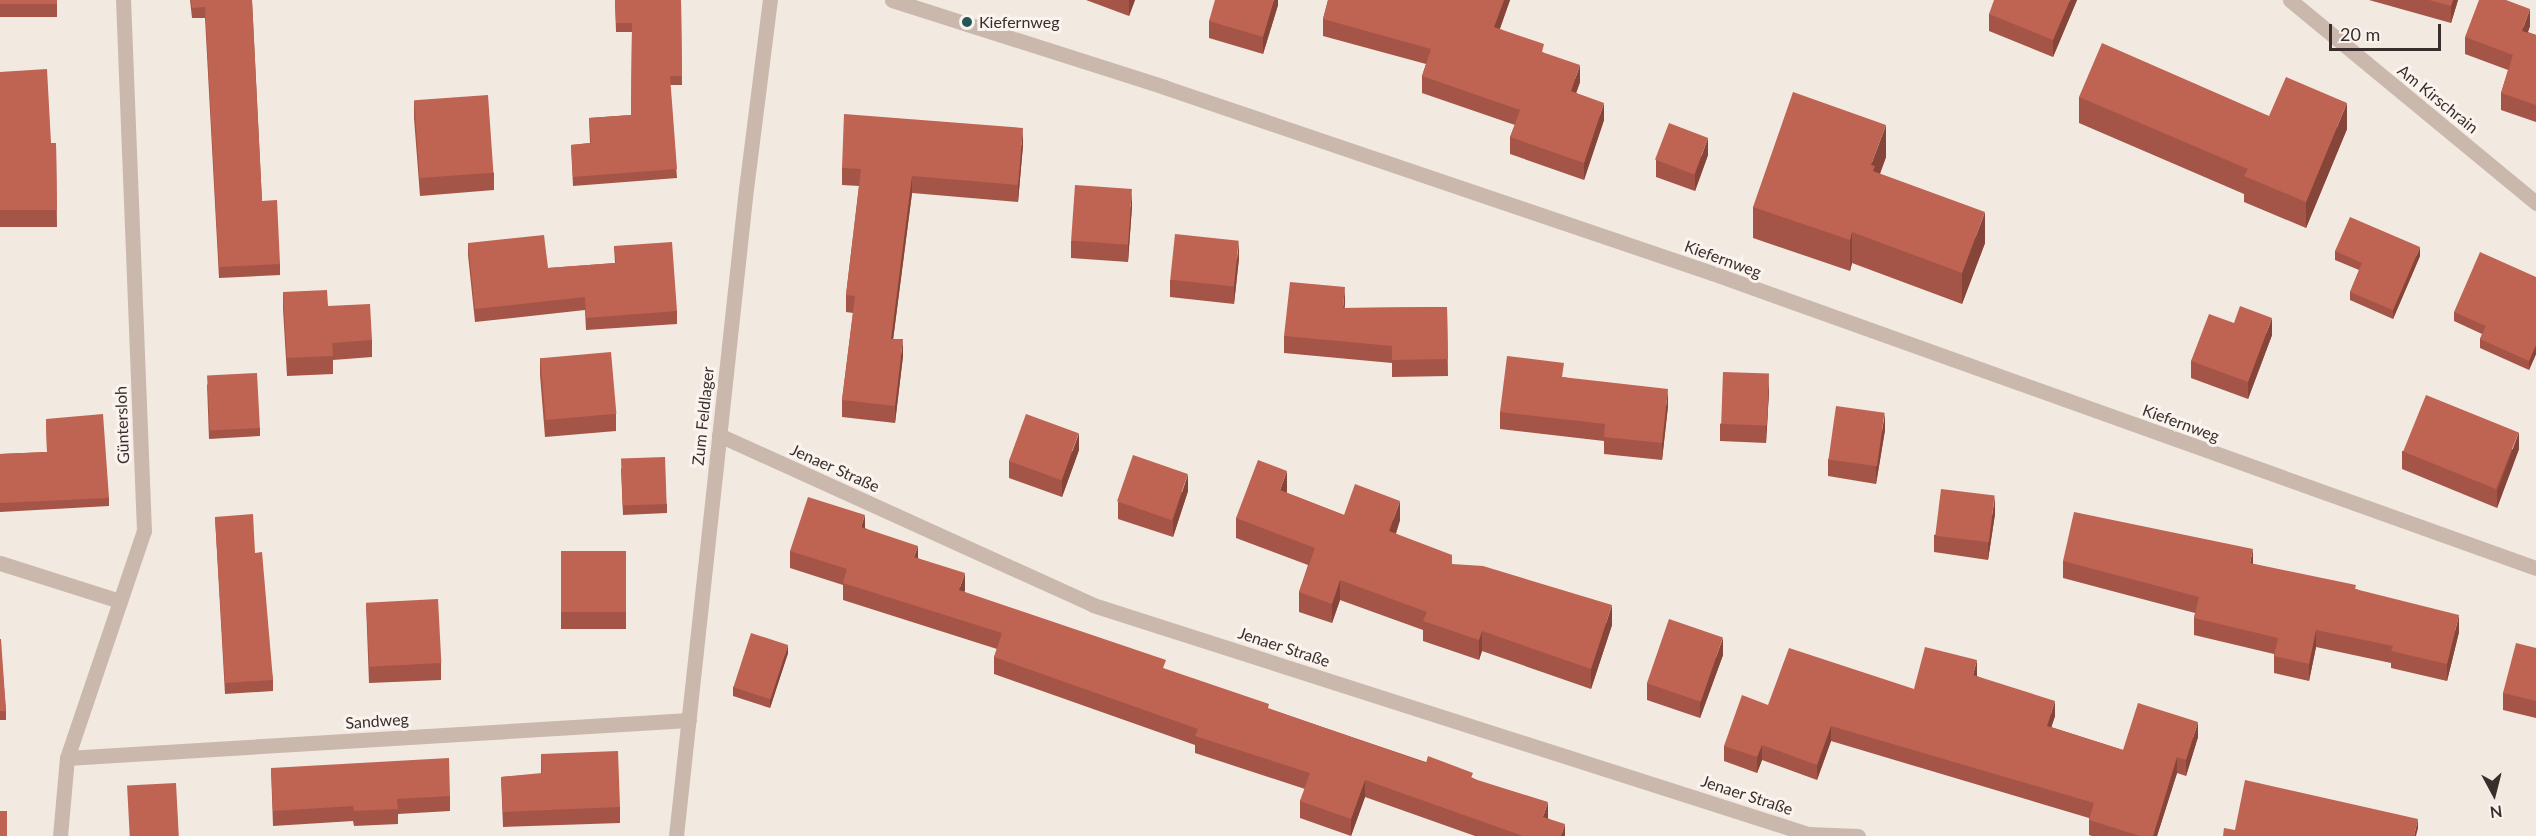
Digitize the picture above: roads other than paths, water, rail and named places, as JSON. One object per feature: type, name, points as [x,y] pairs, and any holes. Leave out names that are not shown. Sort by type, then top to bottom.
[{"type":"street","name":"Güntersloh","points":[[60,836],[67,759],[144,531],[123,0]]},
{"type":"street","name":"Zum Feldlager","points":[[676,836],[719,435],[770,0]]},
{"type":"street","name":"Kiefernweg","points":[[892,0],[1164,87],[1712,273],[2536,568]]},
{"type":"street","name":"Am Kirschrain","points":[[2290,0],[2536,203]]},
{"type":"street","name":"Jenaer Straße","points":[[719,435],[1093,605],[1808,834],[1858,836]]},
{"type":"street","points":[[0,563],[120,601]]},
{"type":"street","name":"Sandweg","points":[[67,759],[689,720]]},
{"type":"place","name":"Kiefernweg","points":[[967,22]]}]
